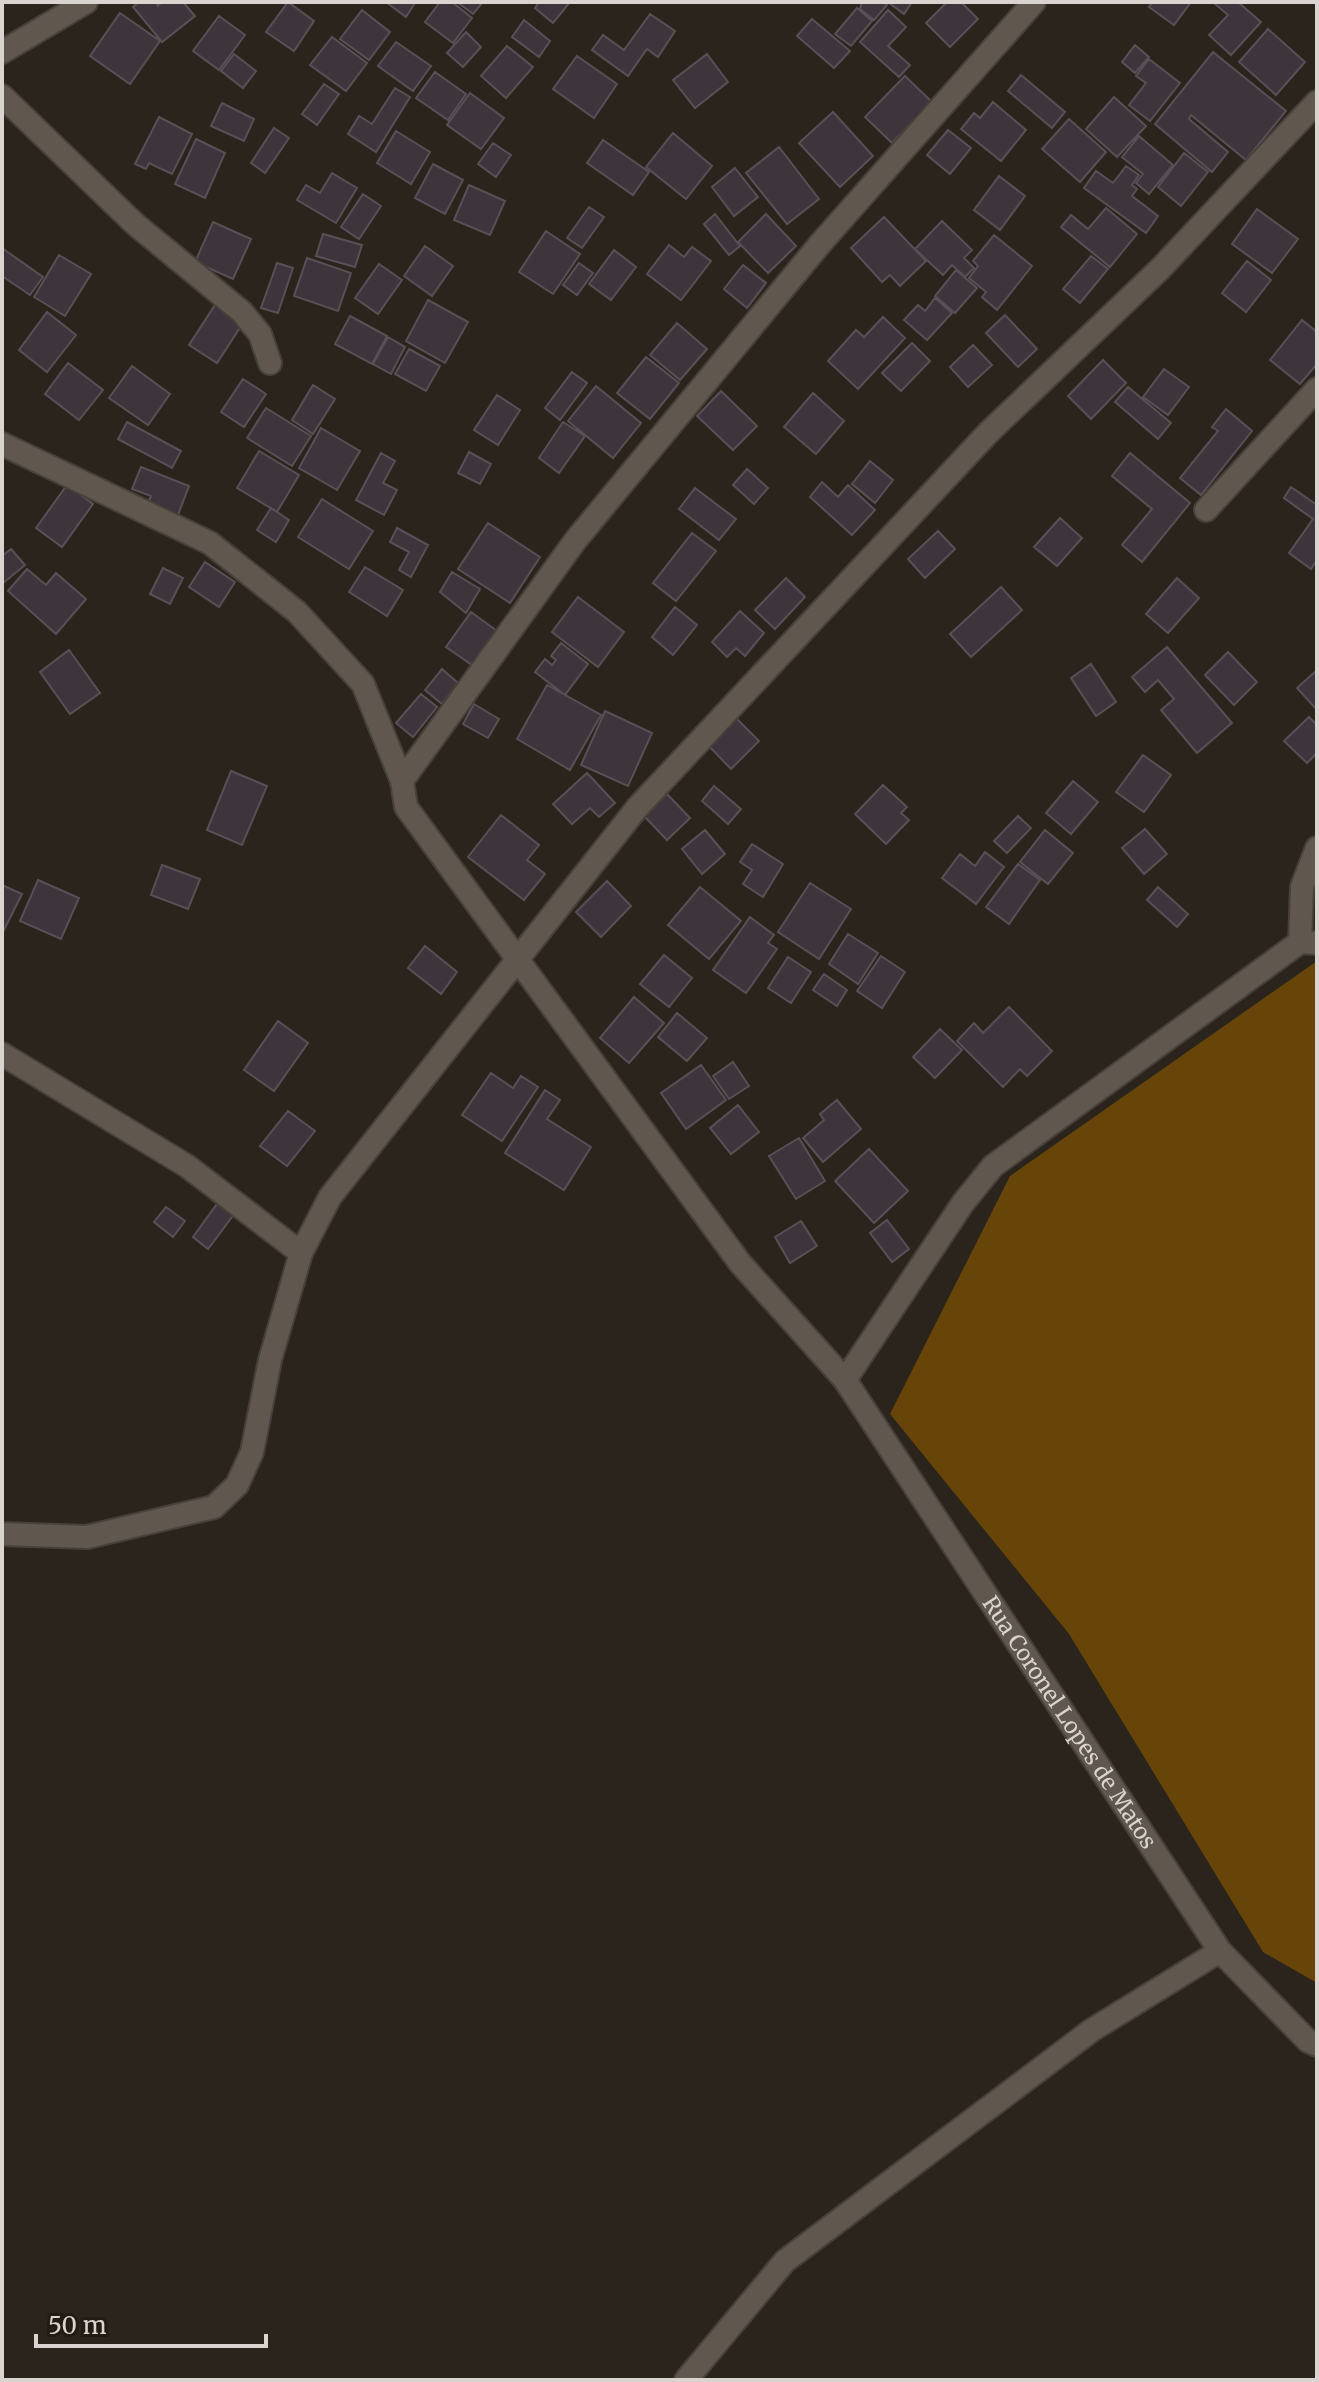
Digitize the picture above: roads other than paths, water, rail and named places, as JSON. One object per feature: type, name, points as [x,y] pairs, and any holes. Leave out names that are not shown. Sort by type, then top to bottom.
[{"type":"street","points":[[2,52],[86,2]]},
{"type":"street","points":[[402,781],[575,541],[820,244],[1034,2]]},
{"type":"street","points":[[2,96],[135,224],[242,312],[260,334],[270,363]]},
{"type":"street","points":[[2,1534],[87,1537],[214,1507],[237,1485],[252,1452],[270,1360],[301,1253],[330,1197],[637,808],[989,432],[1160,269],[1317,102]]},
{"type":"street","points":[[1206,510],[1317,389]]},
{"type":"street","name":"Rua Coronel Lopes de Matos","points":[[5,451],[210,543],[297,612],[363,684],[402,781],[406,807],[517,963],[740,1263],[845,1380],[1220,1951],[1308,2041],[1317,2045]]},
{"type":"street","points":[[845,1380],[963,1203],[993,1166],[1309,942],[1302,887],[1317,848]]},
{"type":"street","points":[[2,1054],[187,1166],[301,1253]]},
{"type":"street","points":[[686,2380],[785,2261],[1092,2030],[1220,1951]]}]
